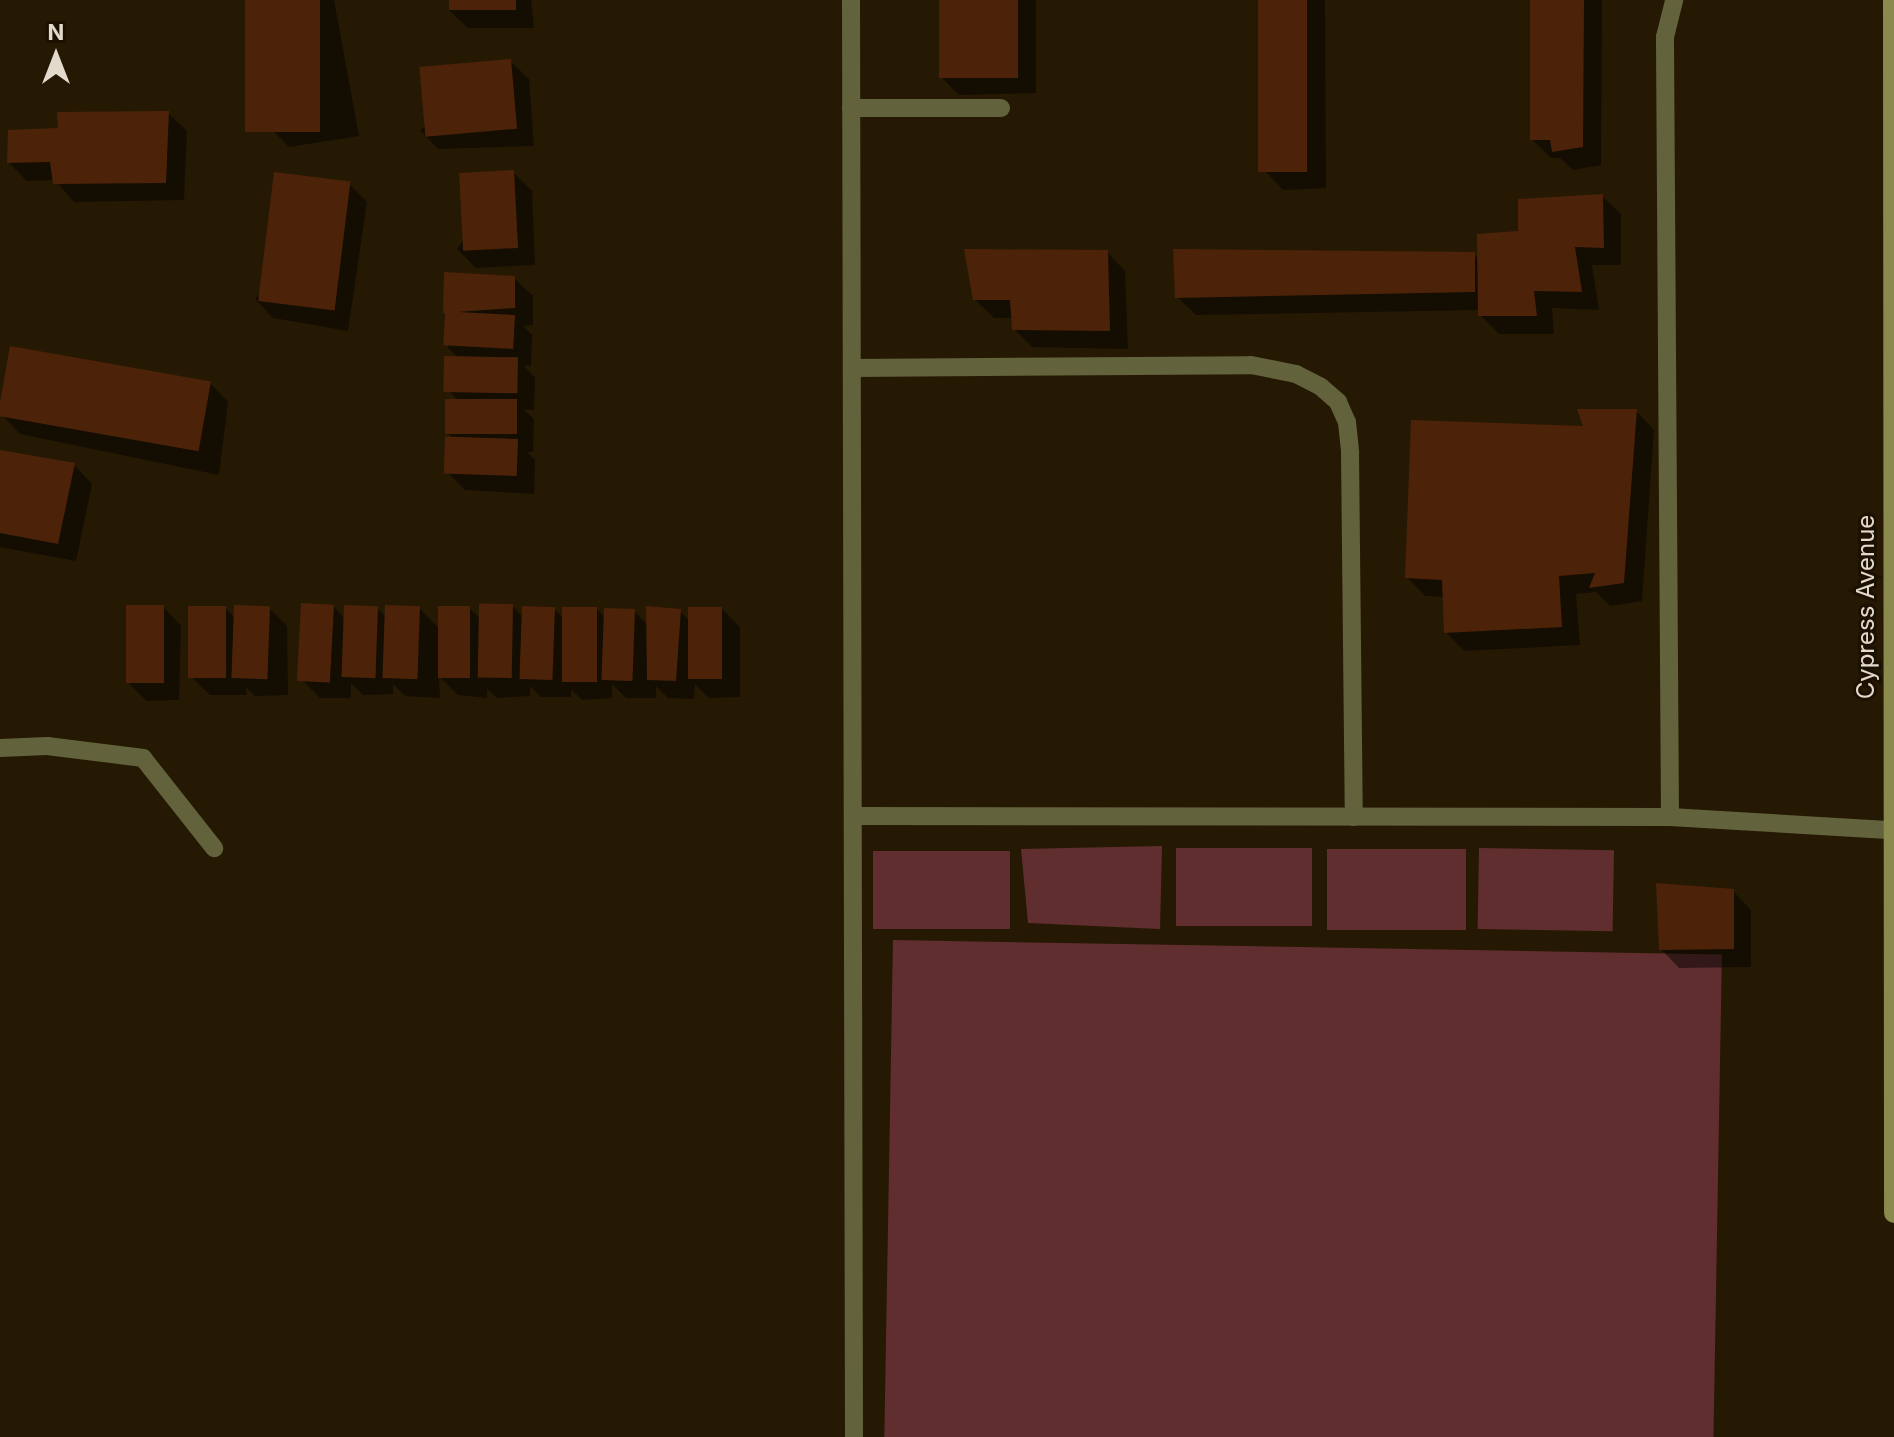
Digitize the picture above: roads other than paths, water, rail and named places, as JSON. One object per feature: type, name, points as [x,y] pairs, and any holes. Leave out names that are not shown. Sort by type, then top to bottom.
[{"type":"street","name":"Cypress Avenue","points":[[1893,0],[1894,1213]]},
{"type":"lane","points":[[851,0],[854,1437]]},
{"type":"lane","points":[[1670,817],[1665,37],[1674,0]]},
{"type":"lane","points":[[851,108],[1001,108]]},
{"type":"lane","points":[[852,368],[1251,365],[1296,374],[1321,387],[1338,402],[1347,422],[1350,453],[1354,817]]},
{"type":"lane","points":[[0,748],[47,746],[143,758],[214,848]]},
{"type":"lane","points":[[853,816],[1670,817],[1892,830]]}]
